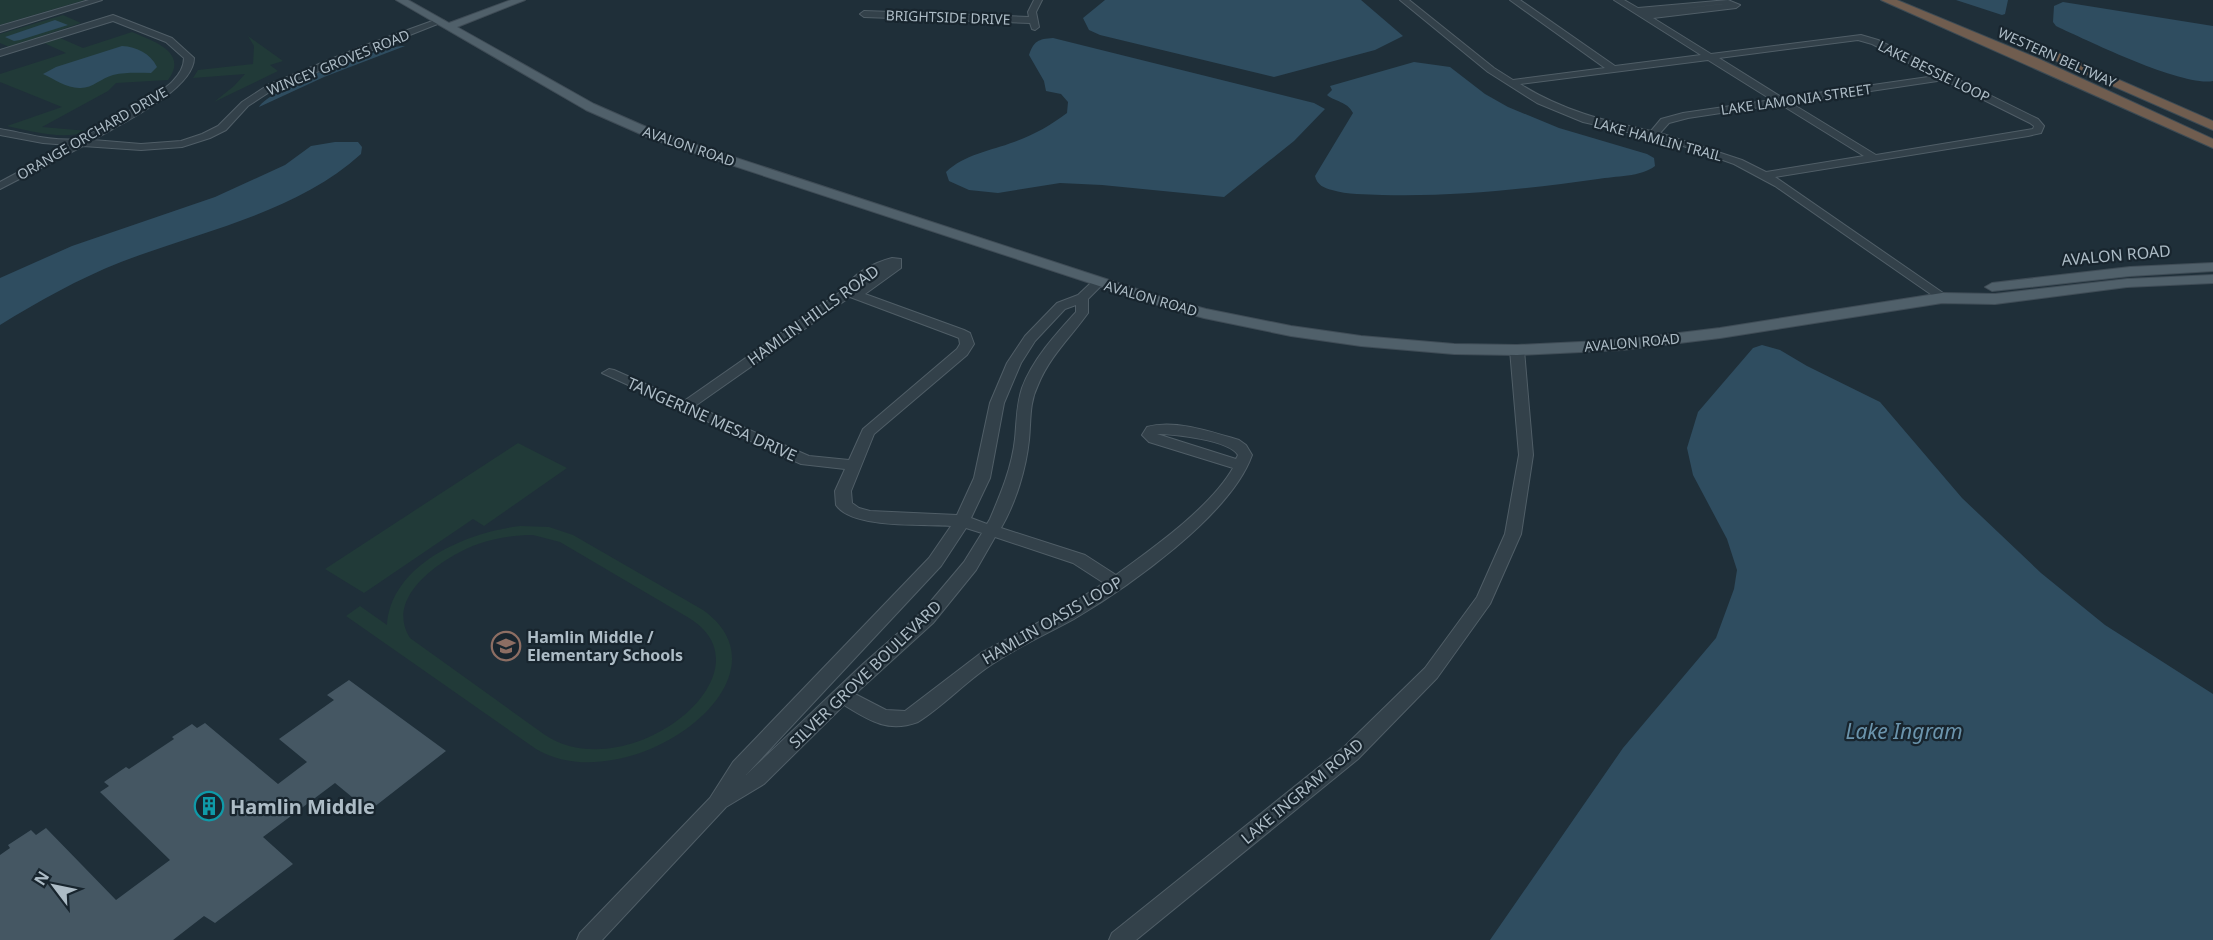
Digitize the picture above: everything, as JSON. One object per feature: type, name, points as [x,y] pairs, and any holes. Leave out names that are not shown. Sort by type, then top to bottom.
[{"type":"highway","name":"WESTERN BELTWAY","points":[[1887,0],[2032,61],[2213,144]]},
{"type":"highway","points":[[1922,0],[1935,5]]},
{"type":"highway","name":"WESTERN BELTWAY","points":[[2022,41],[2213,126]]},
{"type":"main road","name":"AVALON ROAD","points":[[401,0],[562,92],[637,128],[1098,283],[1204,313],[1291,331],[1361,341],[1454,349],[1517,350],[1622,345],[1720,333],[1947,298],[1978,288],[2157,267],[2213,267]]},
{"type":"main road","points":[[445,24],[497,0]]},
{"type":"main road","points":[[445,24],[520,0]]},
{"type":"main road","name":"AVALON ROAD","points":[[1947,298],[1995,299],[2127,283],[2213,279]]},
{"type":"street","points":[[0,29],[98,0]]},
{"type":"street","name":"BRIGHTSIDE DRIVE","points":[[870,6],[863,17],[1033,23],[1032,10],[1038,0]]},
{"type":"street","name":"LAKE HAMLIN TRAIL","points":[[1404,0],[1509,83],[1540,100],[1587,120],[1705,150],[1738,162],[1779,184],[1947,298]]},
{"type":"street","points":[[1514,0],[1612,69]]},
{"type":"street","points":[[1618,0],[1874,158]]},
{"type":"street","points":[[1722,1],[1736,5],[1641,14],[1722,1]]},
{"type":"street","name":"ORANGE ORCHARD DRIVE","points":[[0,53],[113,18],[169,40],[189,58],[189,66],[175,85],[161,95],[81,143],[0,186]]},
{"type":"street","name":"WINCEY GROVES ROAD","points":[[0,132],[43,140],[154,148],[195,140],[222,128],[256,96],[319,67],[445,24]]},
{"type":"street","name":"LAKE BESSIE LOOP","points":[[1509,83],[1858,37],[1875,42],[2034,121],[2039,126],[2037,131],[1764,176]]},
{"type":"street","name":"LAKE LAMONIA STREET","points":[[1652,136],[1660,125],[1672,118],[1946,77]]},
{"type":"street","name":"SILVER GROVE BOULEVARD","points":[[588,940],[718,803],[740,768],[935,562],[962,521],[982,478],[997,403],[1014,363],[1035,333],[1061,306],[1082,298],[1098,283]]},
{"type":"street","name":"HAMLIN HILLS ROAD","points":[[685,407],[852,293],[965,336],[967,344],[962,351],[872,426],[852,465]]},
{"type":"street","name":"SILVER GROVE BOULEVARD","points":[[718,803],[757,778],[842,694],[940,604],[970,566],[1005,504],[1015,473],[1022,439],[1022,414],[1030,386],[1047,354],[1082,313],[1082,298]]},
{"type":"street","name":"LAKE INGRAM ROAD","points":[[1120,940],[1352,753],[1431,673],[1484,600],[1513,534],[1526,455],[1517,350]]},
{"type":"street","name":"TANGERINE MESA DRIVE","points":[[609,373],[806,460],[852,465]]},
{"type":"street","points":[[1163,428],[1232,443],[1241,448],[1244,453],[1241,465],[1157,441],[1151,437],[1150,432],[1163,428]]},
{"type":"street","points":[[852,465],[842,495],[844,505],[851,510],[870,516],[962,521],[1079,559],[1117,583]]},
{"type":"street","name":"HAMLIN OASIS LOOP","points":[[842,694],[888,719],[910,717],[978,664],[1068,614],[1117,583],[1158,553],[1207,511],[1232,481],[1241,465]]},
{"type":"green space","points":[[0,0],[85,0],[0,25]]},
{"type":"green space","points":[[63,15],[81,23],[9,47],[0,43],[0,34]]},
{"type":"green space","points":[[132,32],[158,44],[171,55],[174,62],[168,80],[116,83],[108,91],[42,127],[88,131],[79,134],[48,134],[7,126],[62,107],[0,82],[0,74],[66,53],[44,43],[60,38],[83,48]]},
{"type":"green space","points":[[248,36],[283,61],[270,65],[278,71],[214,102],[245,74],[193,78],[198,70],[253,64],[254,46]]},
{"type":"green space","points":[[518,443],[567,468],[484,526],[473,519],[364,593],[325,569]]},
{"type":"green space","points":[[520,526],[549,527],[573,535],[703,610],[728,638],[731,669],[717,699],[690,726],[655,747],[614,760],[573,761],[536,749],[346,616],[360,606],[387,625],[392,603],[402,585],[417,568],[456,544],[499,529]],"holes":[[[533,535],[560,542],[689,618],[712,641],[715,667],[704,693],[682,717],[651,736],[615,748],[579,748],[545,735],[410,638],[404,622],[405,607],[411,593],[435,568],[450,558],[478,544],[505,537]]]},
{"type":"water","points":[[1105,0],[1361,0],[1403,36],[1375,50],[1274,77],[1100,35],[1089,30],[1083,18]]},
{"type":"water","points":[[1956,0],[2008,0],[2005,14],[2002,15]]},
{"type":"water","points":[[2063,2],[2213,26],[2213,81],[2199,81],[2159,70],[2112,52],[2056,26],[2053,22],[2054,6]]},
{"type":"water","points":[[55,20],[68,25],[20,40],[14,41],[5,37]]},
{"type":"water","points":[[1053,38],[1314,103],[1325,109],[1294,141],[1224,197],[1060,183],[998,193],[969,190],[949,181],[946,172],[961,161],[1028,136],[1067,113],[1068,102],[1061,94],[1046,91],[1044,81],[1029,55],[1037,42]]},
{"type":"water","points":[[122,46],[142,52],[151,58],[157,67],[151,73],[113,75],[84,88],[70,87],[43,74],[56,67]]},
{"type":"water","points":[[405,46],[324,77],[259,107],[284,89],[304,79],[352,59],[393,47]]},
{"type":"water","points":[[1414,62],[1450,67],[1485,94],[1508,107],[1559,128],[1647,154],[1654,158],[1655,166],[1628,176],[1463,193],[1357,194],[1338,192],[1321,186],[1315,176],[1353,113],[1348,106],[1327,95],[1332,90],[1330,86]]},
{"type":"water","points":[[335,142],[358,142],[362,147],[361,154],[335,174],[307,191],[247,218],[121,262],[59,291],[0,325],[0,278],[72,246],[215,197],[285,165],[311,146]]},
{"type":"water","name":"Lake Ingram","points":[[1762,345],[1780,350],[1880,402],[1962,498],[2041,573],[2105,625],[2213,694],[2213,940],[1490,940],[1623,748],[1716,638],[1734,589],[1737,570],[1727,539],[1693,475],[1687,448],[1698,412],[1753,348]]},
{"type":"building","name":"Hamlin Middle","points":[[349,680],[446,751],[369,811],[335,783],[263,837],[293,864],[215,923],[204,916],[173,940],[0,940],[0,855],[10,848],[8,845],[31,830],[36,835],[46,828],[116,900],[170,860],[100,792],[109,786],[104,782],[126,767],[129,769],[192,724],[197,728],[205,723],[278,784],[307,762],[279,739],[334,700],[327,695]]},
{"type":"place","name":"Hamlin Middle / Elementary Schools","points":[[506,646]]},
{"type":"place","name":"Hamlin Middle","points":[[209,806]]}]
